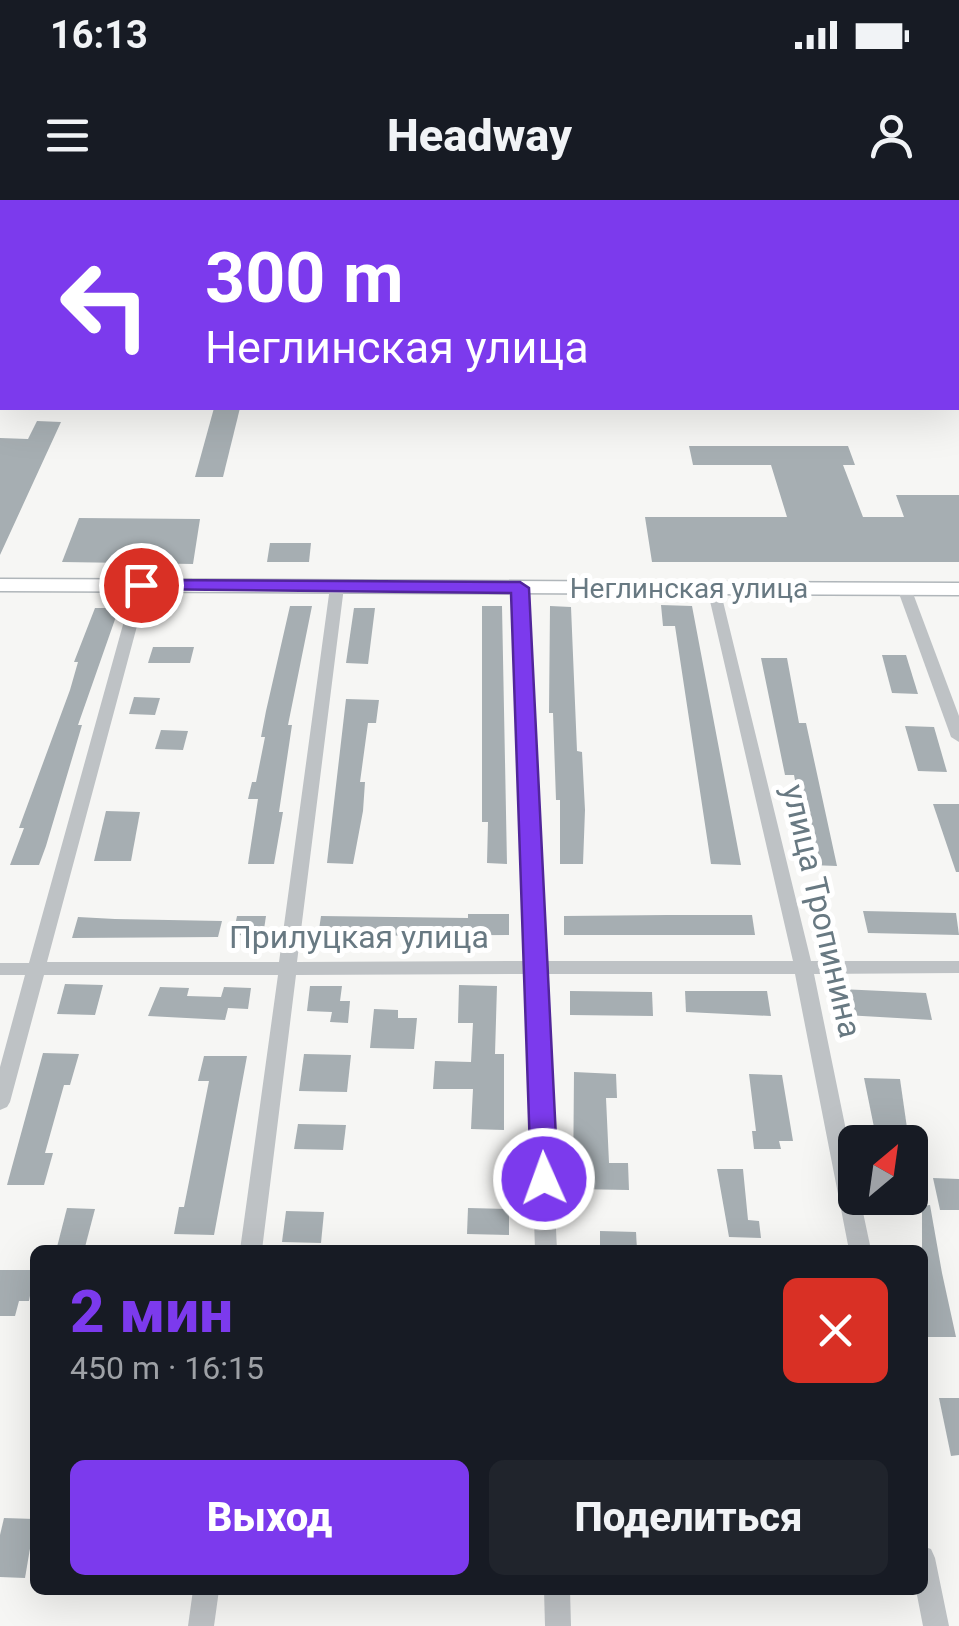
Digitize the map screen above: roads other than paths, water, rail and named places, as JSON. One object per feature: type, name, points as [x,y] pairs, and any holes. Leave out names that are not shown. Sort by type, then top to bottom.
[{"type":"street","name":"Неглинская улица","points":[[0,585],[959,589]]},
{"type":"street","points":[[0,1102],[141,585]]},
{"type":"street","points":[[252,1245],[337,587]]},
{"type":"street","points":[[520,588],[538,967],[546,1245]]},
{"type":"street","name":"улица Тропинина","points":[[714,588],[803,966],[859,1245]]},
{"type":"street","points":[[904,588],[959,736]]},
{"type":"street","name":"Прилуцкая улица","points":[[0,969],[959,966]]},
{"type":"street","points":[[928,1587],[936,1626]]},
{"type":"street","points":[[201,1626],[205,1595]]},
{"type":"street","points":[[557,1595],[558,1626]]}]
